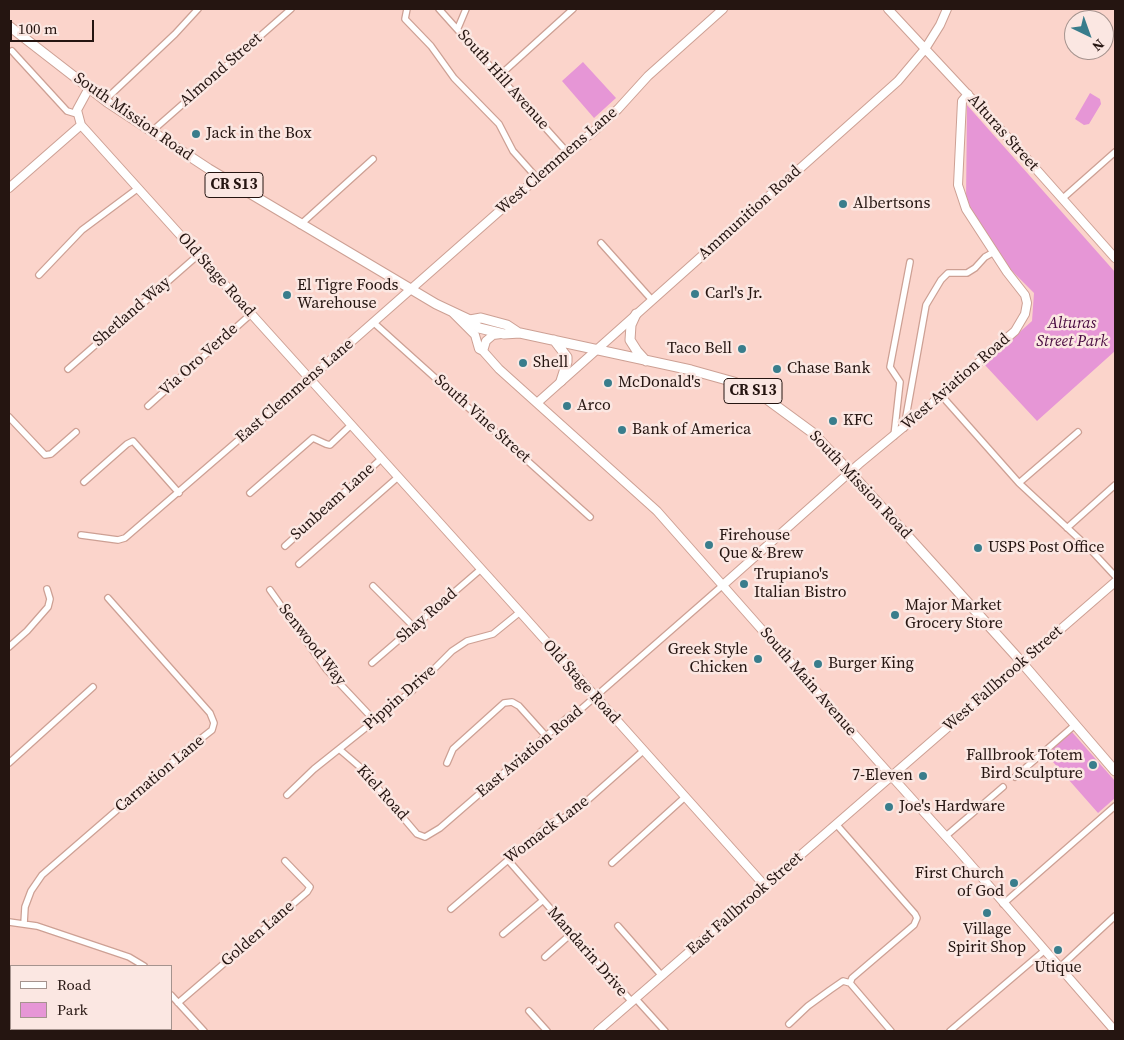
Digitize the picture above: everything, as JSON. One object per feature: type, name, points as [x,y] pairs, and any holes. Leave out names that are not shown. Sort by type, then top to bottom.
[{"type":"main road","name":"South Mission Road","points":[[9,26],[105,100],[151,132],[300,225],[410,289],[470,320],[479,328],[504,334],[520,333],[714,376],[734,382],[764,397],[813,433],[850,472],[1022,662],[1115,771]]},
{"type":"main road","points":[[636,314],[631,325],[630,340],[646,361]]},
{"type":"main road","name":"South Mission Road","points":[[470,320],[481,318],[507,325],[520,333]]},
{"type":"main road","points":[[554,340],[567,357],[561,381]]},
{"type":"street","points":[[105,100],[182,28],[198,9]]},
{"type":"street","name":"Almond Street","points":[[151,132],[291,9]]},
{"type":"street","points":[[407,9],[405,19],[431,46],[454,78],[499,124],[512,151],[537,178]]},
{"type":"street","name":"South Hill Avenue","points":[[439,9],[567,152]]},
{"type":"street","points":[[458,28],[466,9]]},
{"type":"street","points":[[499,76],[573,9]]},
{"type":"street","name":"West Clemmens Lane","points":[[410,289],[567,152],[592,133],[618,109],[648,76],[723,9]]},
{"type":"street","name":"Alturas Street","points":[[888,9],[968,94],[1115,258]]},
{"type":"street","name":"Ammunition Road","points":[[536,403],[892,86],[925,49],[940,25],[947,9]]},
{"type":"street","points":[[12,51],[67,111],[77,114]]},
{"type":"street","points":[[9,188],[80,125],[77,114],[80,103],[89,88]]},
{"type":"street","name":"West Aviation Road","points":[[723,585],[850,472],[904,428],[1014,331],[1025,314],[1027,303],[1025,295],[1007,272],[966,210],[958,185],[962,101],[968,94]]},
{"type":"street","name":"Old Stage Road","points":[[80,125],[520,612],[764,886]]},
{"type":"street","points":[[1062,198],[1115,152]]},
{"type":"street","points":[[300,225],[373,159]]},
{"type":"street","points":[[38,275],[82,230],[137,189]]},
{"type":"street","points":[[601,243],[652,300]]},
{"type":"street","points":[[904,428],[926,305],[941,280],[948,273],[967,273],[985,257],[994,252]]},
{"type":"street","name":"Shetland Way","points":[[68,369],[197,256]]},
{"type":"street","points":[[894,436],[900,382],[890,367],[910,262]]},
{"type":"street","name":"East Clemmens Lane","points":[[80,535],[118,540],[125,538],[410,289]]},
{"type":"street","name":"South Main Avenue","points":[[452,312],[475,335],[479,349],[499,369],[657,511],[946,836],[1115,1031]]},
{"type":"street","name":"Via Oro Verde","points":[[148,406],[251,314]]},
{"type":"street","name":"South Vine Street","points":[[373,322],[590,517]]},
{"type":"street","points":[[483,351],[489,337],[504,334]]},
{"type":"street","points":[[941,395],[1019,484],[1089,548],[1115,576]]},
{"type":"street","points":[[9,417],[42,453],[47,455],[51,454],[76,432]]},
{"type":"street","points":[[250,493],[313,438],[330,444],[351,425]]},
{"type":"street","points":[[1019,484],[1078,432]]},
{"type":"street","points":[[84,482],[127,444],[133,441],[179,492]]},
{"type":"street","name":"Sunbeam Lane","points":[[285,546],[381,458]]},
{"type":"street","points":[[299,564],[398,477]]},
{"type":"street","points":[[1067,528],[1115,484]]},
{"type":"street","name":"Shay Road","points":[[372,663],[481,569]]},
{"type":"street","name":"West Fallbrook Street","points":[[891,776],[1115,582]]},
{"type":"street","name":"East Aviation Road","points":[[425,837],[440,828],[545,736],[595,698],[723,585]]},
{"type":"street","points":[[373,586],[414,627]]},
{"type":"street","points":[[9,647],[48,608],[50,599],[47,589]]},
{"type":"street","name":"Senwood Way","points":[[270,590],[326,669],[375,721]]},
{"type":"street","name":"Carnation Lane","points":[[24,924],[25,907],[31,891],[42,875],[185,751],[212,730],[214,723],[210,714],[108,598]]},
{"type":"street","name":"Pippin Drive","points":[[287,795],[314,769],[414,690],[452,651],[467,641],[484,638],[493,634],[520,612]]},
{"type":"street","points":[[9,763],[94,687]]},
{"type":"street","points":[[447,763],[453,749],[504,703],[512,702],[519,706],[545,736]]},
{"type":"street","points":[[1015,777],[1076,724]]},
{"type":"street","name":"Kiel Road","points":[[339,749],[360,768],[418,834],[425,837]]},
{"type":"street","name":"Womack Lane","points":[[451,909],[552,823],[572,814],[643,751]]},
{"type":"street","name":"East Fallbrook Street","points":[[598,1031],[891,776]]},
{"type":"street","points":[[946,836],[1003,787]]},
{"type":"street","points":[[612,862],[685,797]]},
{"type":"street","points":[[1003,904],[1115,806]]},
{"type":"street","points":[[836,824],[916,914],[914,925],[852,978],[850,982]]},
{"type":"street","name":"Mandarin Drive","points":[[508,860],[542,901],[634,1001],[665,1031]]},
{"type":"street","name":"Golden Lane","points":[[178,1003],[310,887],[286,861]]},
{"type":"street","name":"Mandarin Drive","points":[[503,934],[542,901]]},
{"type":"street","points":[[1060,967],[1115,916]]},
{"type":"street","points":[[9,922],[37,926],[130,957],[142,965]]},
{"type":"street","points":[[618,926],[662,976]]},
{"type":"street","points":[[545,957],[572,933]]},
{"type":"street","points":[[950,1031],[1044,950]]},
{"type":"street","points":[[789,1024],[808,1006],[843,981],[850,982],[891,1031]]},
{"type":"street","points":[[172,996],[202,1031]]},
{"type":"street","points":[[529,1011],[547,1031]]},
{"type":"green space","points":[[583,62],[616,98],[594,118],[562,81]]},
{"type":"green space","points":[[1090,93],[1100,99],[1101,104],[1089,124],[1084,125],[1075,119]]},
{"type":"green space","name":"Alturas Street Park","points":[[967,105],[1115,272],[1115,351],[1037,421],[984,364],[1032,321],[1034,293],[1006,265],[966,202]]},
{"type":"green space","points":[[1072,732],[1115,781],[1115,798],[1098,813],[1046,754]]},
{"type":"place","name":"Jack in the Box","points":[[196,134]]},
{"type":"place","name":"Albertsons","points":[[843,204]]},
{"type":"place","name":"Carl's Jr.","points":[[695,294]]},
{"type":"place","name":"El Tigre Foods Warehouse","points":[[287,295]]},
{"type":"place","name":"Taco Bell","points":[[742,349]]},
{"type":"place","name":"Shell","points":[[523,363]]},
{"type":"place","name":"Chase Bank","points":[[777,369]]},
{"type":"place","name":"McDonald's","points":[[608,383]]},
{"type":"place","name":"Arco","points":[[567,406]]},
{"type":"place","name":"KFC","points":[[833,421]]},
{"type":"place","name":"Bank of America","points":[[622,430]]},
{"type":"place","name":"Firehouse Que & Brew","points":[[709,545]]},
{"type":"place","name":"USPS Post Office","points":[[978,548]]},
{"type":"place","name":"Trupiano's Italian Bistro","points":[[744,584]]},
{"type":"place","name":"Major Market Grocery Store","points":[[895,615]]},
{"type":"place","name":"Greek Style Chicken","points":[[758,659]]},
{"type":"place","name":"Burger King","points":[[818,664]]},
{"type":"place","name":"Fallbrook Totem Bird Sculpture","points":[[1093,765]]},
{"type":"place","name":"7-Eleven","points":[[923,776]]},
{"type":"place","name":"Joe's Hardware","points":[[889,807]]},
{"type":"place","name":"First Church of God","points":[[1014,883]]},
{"type":"place","name":"Village Spirit Shop","points":[[987,913]]},
{"type":"place","name":"Utique","points":[[1058,950]]}]
